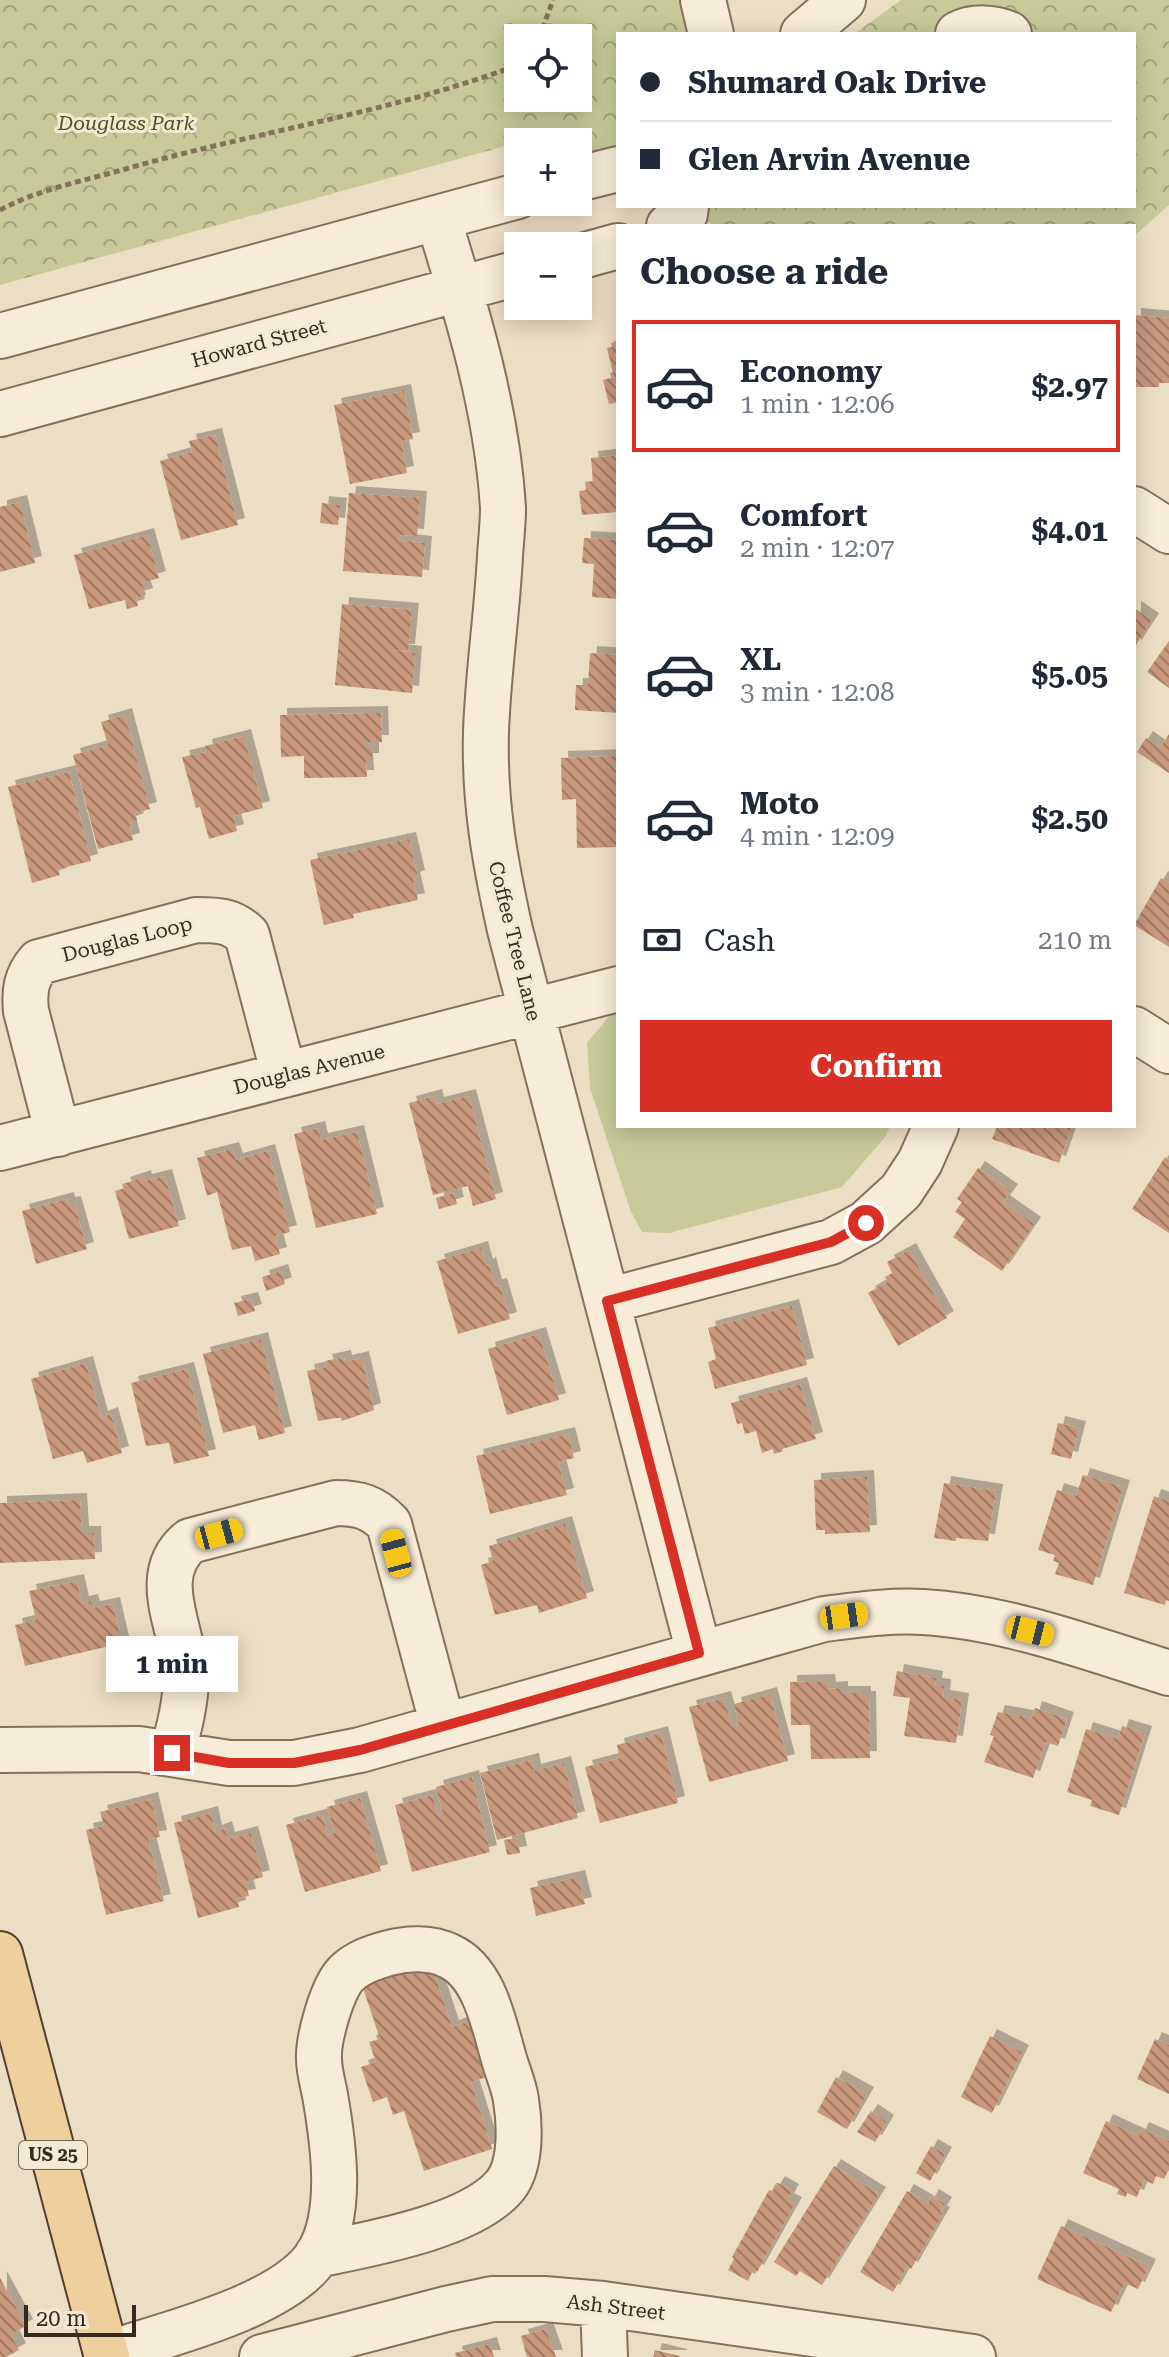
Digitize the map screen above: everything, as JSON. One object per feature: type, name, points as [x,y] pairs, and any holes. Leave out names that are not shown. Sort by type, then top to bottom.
[{"type":"main road","name":"US 25","points":[[0,1954],[106,2356]]},
{"type":"street","points":[[703,0],[711,32]]},
{"type":"street","points":[[805,32],[843,0]]},
{"type":"street","points":[[962,32],[968,29],[1004,32]]},
{"type":"street","points":[[592,176],[616,170]]},
{"type":"street","points":[[0,336],[504,200]]},
{"type":"street","points":[[672,224],[685,214],[686,208]]},
{"type":"street","name":"Coffee Tree Lane","points":[[438,218],[460,288],[497,448],[503,511],[487,730],[486,783],[491,844],[510,930],[699,1653]]},
{"type":"street","points":[[592,253],[616,247]]},
{"type":"street","name":"Howard Street","points":[[0,414],[504,277]]},
{"type":"street","points":[[1136,510],[1169,531]]},
{"type":"street","name":"Douglas Loop","points":[[58,1134],[26,1011],[24,995],[29,973],[39,962],[196,920],[221,920],[236,924],[247,935],[284,1075]]},
{"type":"street","name":"Douglas Avenue","points":[[0,1148],[616,990]]},
{"type":"street","points":[[1136,1030],[1169,1051]]},
{"type":"street","points":[[607,1301],[831,1242],[866,1223],[901,1191],[920,1162],[935,1128]]},
{"type":"street","points":[[172,1753],[181,1721],[186,1678],[170,1592],[171,1566],[177,1552],[190,1541],[336,1503],[356,1503],[376,1511],[389,1524],[443,1726]]},
{"type":"street","points":[[0,1750],[139,1749],[229,1763],[294,1763],[360,1750],[824,1619],[865,1613],[920,1611],[973,1617],[1059,1638],[1169,1673]]},
{"type":"street","points":[[106,2356],[250,2304],[279,2290],[303,2272],[317,2255],[325,2236],[333,2199],[333,2148],[318,2059],[323,2029],[334,1995],[345,1975],[368,1959],[400,1950],[429,1950],[450,1956],[473,1976],[489,2010],[516,2100],[518,2139],[512,2174],[503,2188],[483,2204],[444,2223],[371,2244],[317,2255]]},
{"type":"street","name":"Ash Street","points":[[262,2357],[492,2299],[603,2304],[955,2356]]},
{"type":"street","points":[[603,2304],[605,2357]]},
{"type":"path","points":[[544,24],[553,0]]},
{"type":"path","points":[[0,210],[94,177],[471,83],[504,70]]},
{"type":"green space","name":"Douglass Park","points":[[0,0],[706,0],[717,32],[616,32],[616,165],[592,150],[592,128],[504,128],[504,146],[0,285]]},
{"type":"green space","points":[[901,0],[1169,0],[1169,205],[1136,234],[1136,224],[712,224],[685,208],[1136,208],[1136,32],[857,32]]},
{"type":"green space","points":[[616,1013],[616,1128],[889,1128],[886,1136],[842,1187],[669,1233],[642,1232],[631,1212],[590,1088],[587,1043],[611,1014]]},
{"type":"building","points":[[1136,315],[1169,318],[1169,383],[1159,383],[1159,387],[1136,387]]},
{"type":"building","points":[[616,342],[616,402],[609,404],[603,380],[614,377],[607,348],[612,347],[611,343]]},
{"type":"building","points":[[404,391],[413,439],[401,441],[407,473],[350,484],[334,405]]},
{"type":"building","points":[[215,435],[238,525],[181,540],[160,461],[192,452],[189,441]]},
{"type":"building","points":[[616,455],[616,512],[582,515],[579,491],[586,490],[585,482],[593,481],[591,458]]},
{"type":"building","points":[[349,493],[420,498],[417,536],[399,535],[398,540],[425,543],[422,577],[343,571]]},
{"type":"building","points":[[20,502],[35,563],[0,572],[0,507]]},
{"type":"building","points":[[322,503],[340,505],[338,525],[320,523]]},
{"type":"building","points":[[147,535],[159,578],[142,583],[146,595],[136,598],[138,606],[127,609],[125,600],[89,609],[74,555]]},
{"type":"building","points":[[584,538],[616,540],[616,599],[592,597],[594,564],[582,563]]},
{"type":"building","points":[[342,604],[412,610],[408,651],[390,650],[415,653],[412,693],[335,685]]},
{"type":"building","points":[[1136,609],[1152,620],[1136,645]]},
{"type":"building","points":[[1169,641],[1169,688],[1147,672]]},
{"type":"building","points":[[590,653],[616,655],[616,713],[575,710],[576,685],[588,685]]},
{"type":"building","points":[[381,713],[382,742],[366,742],[366,747],[372,747],[372,760],[366,760],[367,777],[304,778],[304,756],[281,757],[280,715]]},
{"type":"building","points":[[125,715],[150,809],[135,813],[137,820],[129,823],[133,840],[98,849],[73,755],[108,745],[101,722]]},
{"type":"building","points":[[1169,734],[1169,773],[1137,752],[1146,738],[1160,748]]},
{"type":"building","points":[[244,736],[263,808],[233,816],[237,831],[209,839],[200,807],[196,808],[182,757],[206,752],[205,746]]},
{"type":"building","points":[[616,756],[616,847],[577,848],[576,799],[562,800],[561,758]]},
{"type":"building","points":[[69,772],[91,861],[58,869],[60,875],[32,883],[8,787]]},
{"type":"building","points":[[409,839],[418,877],[413,879],[418,900],[353,914],[354,918],[324,925],[310,860]]},
{"type":"building","points":[[1161,878],[1169,883],[1169,947],[1136,926]]},
{"type":"building","points":[[435,1096],[437,1104],[469,1096],[496,1199],[473,1206],[468,1186],[433,1195],[409,1103]]},
{"type":"building","points":[[318,1128],[321,1140],[357,1132],[377,1214],[316,1228],[294,1134]]},
{"type":"building","points":[[996,1128],[1071,1128],[1059,1163],[992,1139]]},
{"type":"building","points":[[232,1149],[236,1160],[268,1151],[290,1232],[275,1236],[280,1254],[255,1261],[251,1246],[232,1250],[217,1192],[207,1196],[197,1158]]},
{"type":"building","points":[[1165,1157],[1169,1160],[1169,1233],[1132,1209]]},
{"type":"building","points":[[978,1168],[1011,1191],[1003,1202],[1034,1224],[1002,1271],[953,1237],[965,1219],[955,1212],[962,1202],[957,1199]]},
{"type":"building","points":[[165,1176],[179,1226],[129,1239],[115,1191],[125,1188],[123,1184],[144,1177],[145,1181]]},
{"type":"building","points":[[454,1193],[457,1204],[439,1209],[436,1198]]},
{"type":"building","points":[[67,1199],[68,1204],[74,1203],[87,1249],[36,1264],[22,1211]]},
{"type":"building","points":[[481,1248],[495,1286],[500,1285],[510,1319],[458,1334],[437,1261]]},
{"type":"building","points":[[909,1250],[947,1318],[898,1346],[868,1293],[887,1282],[885,1277],[892,1273],[887,1262]]},
{"type":"building","points":[[281,1271],[285,1284],[266,1291],[262,1277]]},
{"type":"building","points":[[251,1299],[255,1311],[238,1316],[234,1303]]},
{"type":"building","points":[[792,1306],[807,1365],[715,1389],[708,1362],[716,1359],[708,1328]]},
{"type":"building","points":[[539,1334],[559,1400],[507,1415],[488,1349]]},
{"type":"building","points":[[261,1339],[285,1433],[259,1440],[255,1425],[223,1433],[203,1354]]},
{"type":"building","points":[[344,1357],[345,1362],[362,1358],[374,1410],[342,1421],[336,1418],[318,1421],[307,1371],[327,1367],[325,1361]]},
{"type":"building","points":[[86,1363],[101,1418],[111,1414],[122,1453],[87,1463],[83,1451],[53,1459],[31,1379]]},
{"type":"building","points":[[187,1369],[209,1456],[174,1464],[169,1443],[146,1446],[131,1383]]},
{"type":"building","points":[[800,1384],[816,1439],[774,1454],[773,1449],[762,1453],[756,1431],[745,1434],[742,1423],[737,1424],[731,1403]]},
{"type":"building","points":[[1058,1423],[1079,1428],[1071,1459],[1051,1454]]},
{"type":"building","points":[[568,1434],[574,1458],[558,1462],[567,1495],[490,1514],[476,1456]]},
{"type":"building","points":[[1083,1475],[1123,1487],[1093,1585],[1055,1574],[1059,1563],[1053,1561],[1055,1555],[1038,1550],[1057,1490],[1076,1496]]},
{"type":"building","points":[[867,1477],[870,1532],[825,1534],[825,1530],[816,1530],[814,1480]]},
{"type":"building","points":[[944,1483],[996,1491],[988,1541],[934,1538]]},
{"type":"building","points":[[1154,1496],[1169,1501],[1169,1601],[1166,1600],[1165,1605],[1124,1593]]},
{"type":"building","points":[[80,1500],[82,1533],[94,1533],[95,1559],[0,1563],[0,1503]]},
{"type":"building","points":[[565,1523],[587,1598],[539,1613],[537,1605],[495,1615],[481,1565],[493,1561],[489,1546]]},
{"type":"building","points":[[77,1581],[82,1603],[91,1601],[93,1608],[113,1604],[122,1643],[25,1666],[15,1625],[36,1620],[29,1591]]},
{"type":"building","points":[[897,1671],[936,1678],[935,1685],[944,1686],[943,1697],[962,1700],[956,1743],[904,1736],[910,1698],[893,1696]]},
{"type":"building","points":[[828,1681],[829,1689],[841,1688],[841,1693],[864,1693],[864,1698],[869,1698],[870,1758],[811,1759],[810,1725],[791,1725],[790,1682]]},
{"type":"building","points":[[770,1694],[788,1761],[709,1782],[689,1707],[724,1698],[732,1726],[739,1724],[734,1704]]},
{"type":"building","points":[[1035,1708],[1067,1719],[1058,1746],[1046,1742],[1033,1778],[984,1762],[994,1736],[990,1735],[998,1712],[1032,1718]]},
{"type":"building","points":[[1122,1726],[1145,1733],[1119,1815],[1090,1806],[1092,1800],[1067,1792],[1086,1729],[1118,1739]]},
{"type":"building","points":[[661,1733],[678,1803],[600,1823],[585,1767],[620,1758],[617,1745]]},
{"type":"building","points":[[532,1760],[534,1771],[564,1763],[578,1818],[497,1840],[480,1773]]},
{"type":"building","points":[[472,1777],[490,1852],[412,1872],[395,1805],[432,1795],[438,1815],[443,1814],[436,1787]]},
{"type":"building","points":[[360,1798],[381,1871],[305,1892],[286,1825],[322,1815],[328,1835],[335,1833],[327,1807]]},
{"type":"building","points":[[151,1799],[160,1837],[148,1839],[164,1901],[106,1915],[86,1830],[104,1826],[100,1812]]},
{"type":"building","points":[[211,1813],[215,1832],[225,1828],[228,1839],[251,1833],[263,1877],[245,1882],[249,1896],[237,1898],[239,1907],[198,1918],[174,1823]]},
{"type":"building","points":[[517,1838],[520,1853],[507,1855],[504,1840]]},
{"type":"building","points":[[578,1877],[585,1904],[536,1916],[530,1888]]},
{"type":"building","points":[[429,1957],[452,2027],[469,2021],[487,2077],[471,2082],[492,2149],[424,2171],[404,2111],[393,2115],[387,2097],[373,2102],[361,2067],[376,2062],[369,2042],[380,2039],[360,1979]]},
{"type":"building","points":[[990,2036],[1022,2052],[992,2113],[961,2097]]},
{"type":"building","points":[[1155,2039],[1169,2045],[1169,2094],[1137,2079]]},
{"type":"building","points":[[836,2077],[867,2094],[847,2129],[817,2112]]},
{"type":"building","points":[[871,2111],[887,2122],[875,2142],[857,2132]]},
{"type":"building","points":[[1106,2121],[1139,2136],[1142,2129],[1169,2141],[1169,2169],[1164,2179],[1156,2176],[1153,2184],[1144,2180],[1137,2197],[1127,2193],[1126,2197],[1117,2194],[1119,2189],[1083,2173]]},
{"type":"building","points":[[931,2146],[945,2154],[930,2181],[916,2173]]},
{"type":"building","points":[[834,2166],[879,2194],[822,2285],[800,2271],[796,2276],[774,2262]]},
{"type":"building","points":[[778,2183],[792,2191],[787,2200],[795,2204],[757,2272],[753,2270],[748,2281],[728,2270],[769,2190],[773,2191]]},
{"type":"building","points":[[907,2191],[928,2203],[932,2196],[945,2204],[940,2212],[943,2214],[911,2269],[907,2267],[893,2292],[860,2272]]},
{"type":"building","points":[[1061,2226],[1149,2266],[1138,2289],[1125,2283],[1111,2312],[1037,2279]]},
{"type":"building","points":[[0,2278],[26,2326],[11,2334],[19,2350],[6,2357],[0,2357]]},
{"type":"building","points":[[546,2329],[556,2357],[527,2357],[521,2336]]},
{"type":"building","points":[[490,2344],[494,2357],[456,2357],[455,2353]]},
{"type":"building","points":[[655,2350],[680,2356],[680,2357],[653,2357]]},
{"type":"route","points":[[172,1753],[229,1763],[294,1763],[360,1750],[699,1653],[607,1301],[831,1242],[866,1223]]}]
